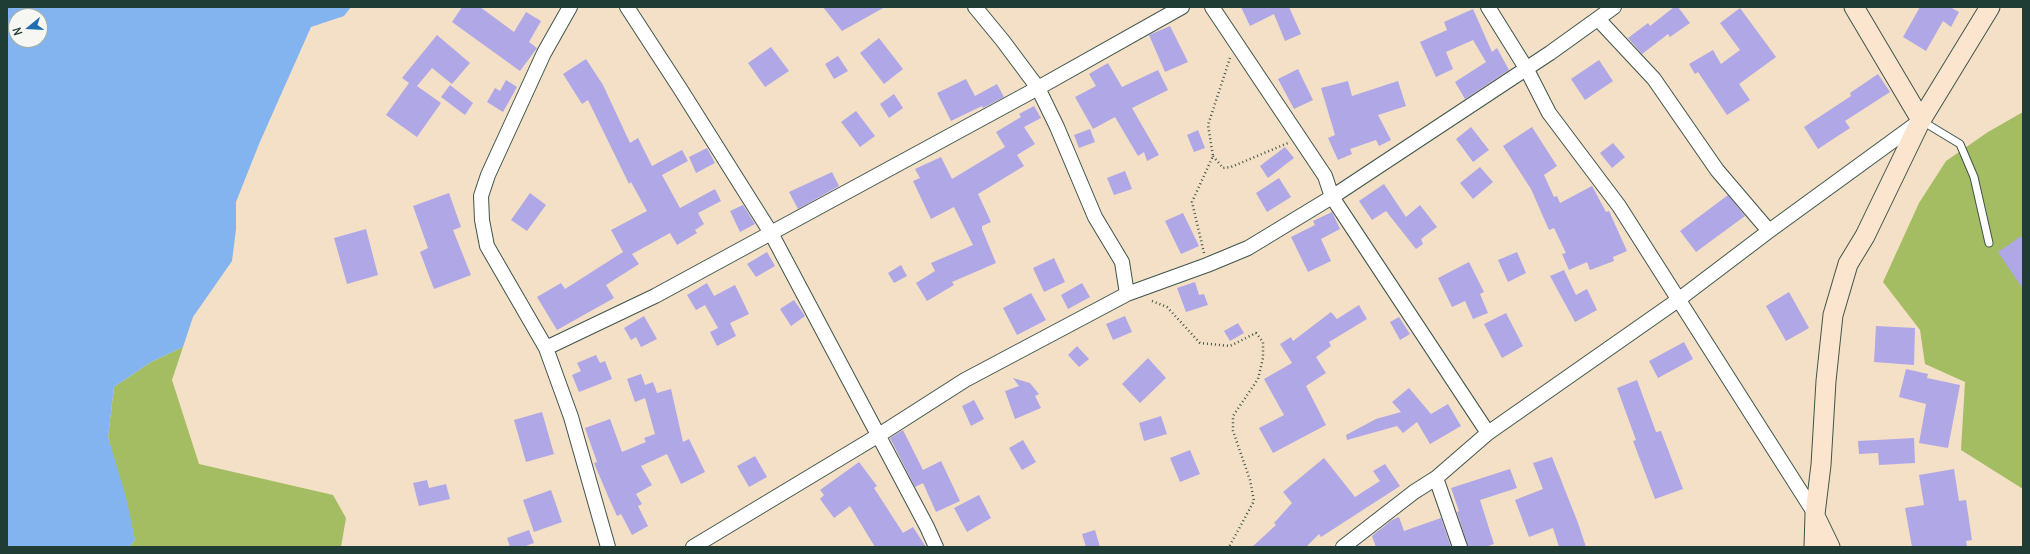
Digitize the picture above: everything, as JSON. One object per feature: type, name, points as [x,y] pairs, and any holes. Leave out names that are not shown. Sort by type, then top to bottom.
[{"type":"main road","points":[[1854,7],[1921,120]]},
{"type":"main road","points":[[1814,547],[1815,514],[1821,465],[1826,381],[1833,315],[1848,264],[1865,236],[1921,120],[1990,7]]},
{"type":"main road","points":[[1815,514],[1830,547]]},
{"type":"street","points":[[570,7],[544,53],[488,175],[481,196],[482,220],[487,246],[546,348],[571,417],[608,547]]},
{"type":"street","points":[[627,7],[682,90],[771,233],[879,435],[936,547]]},
{"type":"street","points":[[975,7],[1003,41],[1038,88],[1057,127],[1078,181],[1095,216],[1122,262],[1126,294]]},
{"type":"street","points":[[546,348],[655,296],[1038,88],[1182,7]]},
{"type":"street","points":[[1212,7],[1325,176],[1332,197],[1488,433]]},
{"type":"street","points":[[1488,7],[1526,68],[1549,113],[1619,206],[1815,514]]},
{"type":"street","points":[[693,547],[879,435],[965,380],[1126,294],[1207,265],[1248,248],[1332,197],[1526,68],[1614,7]]},
{"type":"street","points":[[1598,19],[1654,79],[1717,170],[1769,231]]},
{"type":"street","points":[[1344,547],[1414,492],[1436,478],[1488,433],[1678,300],[1769,231],[1921,120]]},
{"type":"street","points":[[1436,478],[1460,547]]},
{"type":"lane","points":[[1921,120],[1960,144],[1974,177],[1989,243]]},
{"type":"path","points":[[1207,265],[1192,202],[1212,156],[1208,125],[1236,41]]},
{"type":"path","points":[[1212,156],[1224,168],[1231,167],[1270,149],[1301,139]]},
{"type":"path","points":[[1150,300],[1167,307],[1200,343],[1230,346],[1256,333],[1263,342],[1263,358],[1258,379],[1233,416],[1233,431],[1250,480],[1254,501],[1229,547]]},
{"type":"green space","points":[[2023,112],[2023,489],[1961,450],[1965,382],[1925,364],[1920,330],[1883,282],[1919,203],[1946,161],[1988,132]]},
{"type":"green space","points":[[183,347],[172,380],[199,464],[333,495],[346,518],[341,547],[129,547],[135,540],[108,437],[114,387],[151,362]]},
{"type":"water","points":[[7,7],[351,7],[344,16],[311,27],[259,144],[236,202],[236,229],[232,261],[193,317],[183,347],[151,362],[114,387],[108,437],[126,497],[135,540],[129,547],[7,547]]},
{"type":"building","points":[[462,7],[480,7],[514,32],[526,12],[541,21],[529,42],[537,48],[520,71],[452,22]]},
{"type":"building","points":[[823,7],[885,7],[842,31]]},
{"type":"building","points":[[1241,7],[1289,7],[1301,34],[1285,41],[1274,14],[1250,26]]},
{"type":"building","points":[[1674,7],[1678,7],[1690,23],[1670,37],[1668,34],[1642,54],[1628,38],[1648,23],[1650,26]]},
{"type":"building","points":[[1920,7],[1950,7],[1959,12],[1951,27],[1943,21],[1926,51],[1903,37]]},
{"type":"building","points":[[1740,8],[1776,57],[1739,84],[1750,100],[1727,115],[1698,72],[1695,74],[1689,64],[1713,50],[1721,64],[1740,50],[1720,23]]},
{"type":"building","points":[[1473,9],[1492,52],[1497,48],[1509,70],[1465,99],[1455,82],[1486,62],[1473,40],[1446,52],[1453,69],[1436,77],[1420,42],[1447,30],[1444,22]]},
{"type":"building","points":[[1170,26],[1188,62],[1165,72],[1149,35]]},
{"type":"building","points":[[437,35],[470,63],[452,84],[432,68],[417,86],[441,103],[417,137],[386,115],[409,83],[402,78]]},
{"type":"building","points":[[879,38],[903,69],[884,84],[860,53]]},
{"type":"building","points":[[771,47],[789,71],[765,87],[748,63]]},
{"type":"building","points":[[838,56],[848,71],[834,79],[825,64]]},
{"type":"building","points":[[586,59],[603,85],[630,143],[638,138],[652,166],[682,150],[688,161],[662,175],[680,208],[715,189],[721,201],[698,213],[704,224],[695,230],[697,233],[677,245],[670,233],[632,254],[639,264],[606,285],[614,298],[557,330],[537,297],[561,283],[565,289],[623,252],[611,230],[647,211],[631,182],[629,184],[588,100],[582,104],[563,74]]},
{"type":"building","points":[[1599,60],[1613,81],[1585,100],[1571,79]]},
{"type":"building","points":[[1108,63],[1122,87],[1158,70],[1168,90],[1132,108],[1159,155],[1147,161],[1144,152],[1138,156],[1115,117],[1093,129],[1075,97],[1096,86],[1089,74]]},
{"type":"building","points":[[1298,69],[1313,100],[1294,109],[1278,79]]},
{"type":"building","points":[[1878,74],[1890,92],[1845,121],[1850,128],[1818,149],[1804,127],[1851,96],[1850,93]]},
{"type":"building","points":[[966,79],[975,96],[997,84],[1004,97],[983,108],[982,106],[951,121],[937,93]]},
{"type":"building","points":[[506,80],[517,87],[503,112],[487,102],[495,88],[500,91]]},
{"type":"building","points":[[1348,81],[1352,96],[1398,81],[1406,106],[1378,115],[1391,140],[1379,146],[1376,140],[1350,149],[1352,154],[1338,160],[1328,138],[1335,135],[1321,88]]},
{"type":"building","points":[[450,85],[473,103],[465,115],[441,97]]},
{"type":"building","points":[[894,94],[903,108],[889,118],[880,104]]},
{"type":"building","points":[[1034,106],[1041,118],[1024,127],[1035,144],[1017,155],[1024,166],[978,194],[991,222],[982,226],[982,229],[996,263],[952,282],[954,285],[927,301],[916,283],[935,271],[931,263],[973,245],[954,207],[931,219],[913,181],[920,178],[915,169],[941,157],[952,179],[1005,147],[996,132],[1021,117],[1019,114]]},
{"type":"building","points":[[856,111],[875,136],[860,147],[841,122]]},
{"type":"building","points":[[1471,127],[1489,150],[1473,162],[1456,139]]},
{"type":"building","points":[[1532,127],[1557,166],[1544,175],[1554,197],[1557,196],[1560,203],[1592,186],[1606,212],[1609,211],[1627,251],[1613,257],[1614,261],[1590,270],[1587,262],[1569,270],[1562,254],[1566,253],[1554,228],[1549,230],[1531,189],[1503,146]]},
{"type":"building","points":[[1090,129],[1095,142],[1079,148],[1074,135]]},
{"type":"building","points":[[1198,130],[1205,148],[1194,152],[1187,135]]},
{"type":"building","points":[[1613,143],[1625,157],[1612,168],[1600,153]]},
{"type":"building","points":[[1285,147],[1294,158],[1268,178],[1260,166]]},
{"type":"building","points":[[707,148],[715,163],[696,173],[689,157]]},
{"type":"building","points":[[1480,167],[1493,182],[1473,199],[1460,183]]},
{"type":"building","points":[[1125,171],[1132,189],[1114,195],[1107,178]]},
{"type":"building","points":[[832,172],[839,186],[798,209],[789,192]]},
{"type":"building","points":[[1279,178],[1291,197],[1267,212],[1256,193]]},
{"type":"building","points":[[1384,184],[1406,217],[1420,205],[1437,227],[1421,239],[1423,244],[1416,249],[1386,211],[1372,220],[1359,201]]},
{"type":"building","points":[[449,193],[461,227],[453,230],[471,275],[434,289],[420,252],[428,248],[413,206]]},
{"type":"building","points":[[530,193],[546,205],[527,231],[511,220]]},
{"type":"building","points":[[1728,195],[1745,216],[1696,252],[1680,231]]},
{"type":"building","points":[[743,205],[755,224],[740,232],[730,211]]},
{"type":"building","points":[[1332,212],[1340,229],[1321,239],[1331,261],[1308,272],[1291,237],[1315,225],[1313,221]]},
{"type":"building","points":[[1183,213],[1199,246],[1181,254],[1165,221]]},
{"type":"building","points":[[366,229],[378,275],[347,284],[334,238]]},
{"type":"building","points":[[2023,235],[2023,289],[1998,252]]},
{"type":"building","points":[[767,252],[775,266],[756,277],[747,264]]},
{"type":"building","points":[[1517,252],[1526,273],[1508,282],[1498,260]]},
{"type":"building","points":[[1054,258],[1065,282],[1044,292],[1033,268]]},
{"type":"building","points":[[1469,262],[1484,292],[1480,294],[1488,313],[1473,319],[1465,301],[1452,307],[1438,278]]},
{"type":"building","points":[[901,265],[907,276],[894,283],[888,273]]},
{"type":"building","points":[[1564,270],[1576,295],[1587,289],[1597,310],[1575,322],[1550,276]]},
{"type":"building","points":[[1195,282],[1199,295],[1204,294],[1208,305],[1186,312],[1177,288]]},
{"type":"building","points":[[707,283],[714,296],[735,285],[749,314],[730,323],[736,336],[717,346],[710,332],[718,328],[705,305],[696,310],[687,295]]},
{"type":"building","points":[[1082,283],[1090,297],[1068,309],[1061,295]]},
{"type":"building","points":[[1789,292],[1809,328],[1786,341],[1766,306]]},
{"type":"building","points":[[1031,293],[1046,320],[1017,335],[1003,308]]},
{"type":"building","points":[[794,300],[805,316],[791,326],[780,309]]},
{"type":"building","points":[[1359,305],[1367,319],[1329,342],[1331,346],[1316,357],[1326,373],[1306,386],[1326,425],[1273,453],[1259,428],[1284,415],[1264,379],[1292,363],[1280,344],[1291,337],[1293,341],[1331,312],[1337,319]]},
{"type":"building","points":[[1506,313],[1523,346],[1502,358],[1484,324]]},
{"type":"building","points":[[644,316],[657,339],[641,347],[636,337],[631,340],[624,328]]},
{"type":"building","points":[[1125,316],[1132,332],[1113,340],[1106,324]]},
{"type":"building","points":[[1399,317],[1410,334],[1400,340],[1390,322]]},
{"type":"building","points":[[1238,323],[1244,333],[1230,341],[1224,331]]},
{"type":"building","points":[[1876,326],[1915,328],[1914,365],[1874,362]]},
{"type":"building","points":[[1684,342],[1693,359],[1658,378],[1649,361]]},
{"type":"building","points":[[1077,346],[1089,359],[1079,367],[1068,355]]},
{"type":"building","points":[[596,355],[600,363],[605,361],[612,379],[579,392],[572,375],[581,371],[577,363]]},
{"type":"building","points":[[1148,358],[1166,378],[1140,403],[1122,384]]},
{"type":"building","points":[[1906,369],[1928,374],[1927,378],[1960,385],[1948,448],[1919,443],[1926,404],[1899,397]]},
{"type":"building","points":[[641,374],[645,385],[653,382],[657,393],[671,389],[683,442],[689,439],[705,472],[681,484],[667,454],[641,466],[652,485],[636,494],[642,504],[638,506],[648,526],[632,535],[621,514],[617,516],[608,496],[594,463],[597,462],[585,428],[610,419],[622,452],[646,442],[644,438],[655,434],[645,398],[635,402],[627,379]]},
{"type":"building","points":[[1013,378],[1030,383],[1039,394],[1035,396],[1041,408],[1015,419],[1005,391],[1019,386]]},
{"type":"building","points":[[1637,380],[1656,432],[1661,431],[1683,489],[1655,499],[1633,441],[1636,440],[1617,388]]},
{"type":"building","points":[[1409,388],[1431,414],[1448,404],[1461,426],[1430,444],[1417,422],[1403,433],[1397,426],[1347,440],[1346,435],[1376,419],[1401,412],[1392,402]]},
{"type":"building","points":[[974,400],[984,419],[971,426],[962,406]]},
{"type":"building","points":[[542,412],[554,454],[526,462],[514,420]]},
{"type":"building","points":[[1161,416],[1167,434],[1144,441],[1139,423]]},
{"type":"building","points":[[903,430],[923,470],[941,461],[960,501],[936,512],[923,483],[915,487],[890,438]]},
{"type":"building","points":[[1914,438],[1915,463],[1879,465],[1878,453],[1859,454],[1858,441]]},
{"type":"building","points":[[1023,440],[1036,462],[1022,470],[1009,448]]},
{"type":"building","points":[[1190,450],[1200,474],[1180,482],[1170,458]]},
{"type":"building","points":[[755,456],[767,477],[749,487],[737,466]]},
{"type":"building","points":[[1552,457],[1586,547],[1559,547],[1553,528],[1529,537],[1515,500],[1543,489],[1533,463]]},
{"type":"building","points":[[1324,458],[1355,497],[1380,481],[1373,471],[1385,464],[1400,486],[1321,537],[1319,534],[1306,547],[1252,547],[1276,525],[1274,523],[1292,503],[1283,492]]},
{"type":"building","points":[[859,462],[877,486],[874,488],[903,533],[913,527],[926,547],[875,547],[850,506],[834,518],[820,499],[824,495],[820,490]]},
{"type":"building","points":[[1510,469],[1517,488],[1480,500],[1494,544],[1485,547],[1468,547],[1457,512],[1459,511],[1451,488]]},
{"type":"building","points":[[1954,469],[1959,501],[1966,500],[1972,540],[1966,541],[1967,547],[1912,547],[1905,508],[1924,505],[1919,475]]},
{"type":"building","points":[[427,480],[429,488],[446,484],[450,499],[419,506],[413,483]]},
{"type":"building","points":[[551,490],[562,522],[534,532],[523,500]]},
{"type":"building","points":[[979,495],[991,518],[967,532],[954,508]]},
{"type":"building","points":[[1399,517],[1404,531],[1441,518],[1451,547],[1376,547],[1372,536],[1392,520]]},
{"type":"building","points":[[529,530],[534,543],[523,547],[510,547],[507,538]]},
{"type":"building","points":[[1095,530],[1100,547],[1086,547],[1082,534]]}]
